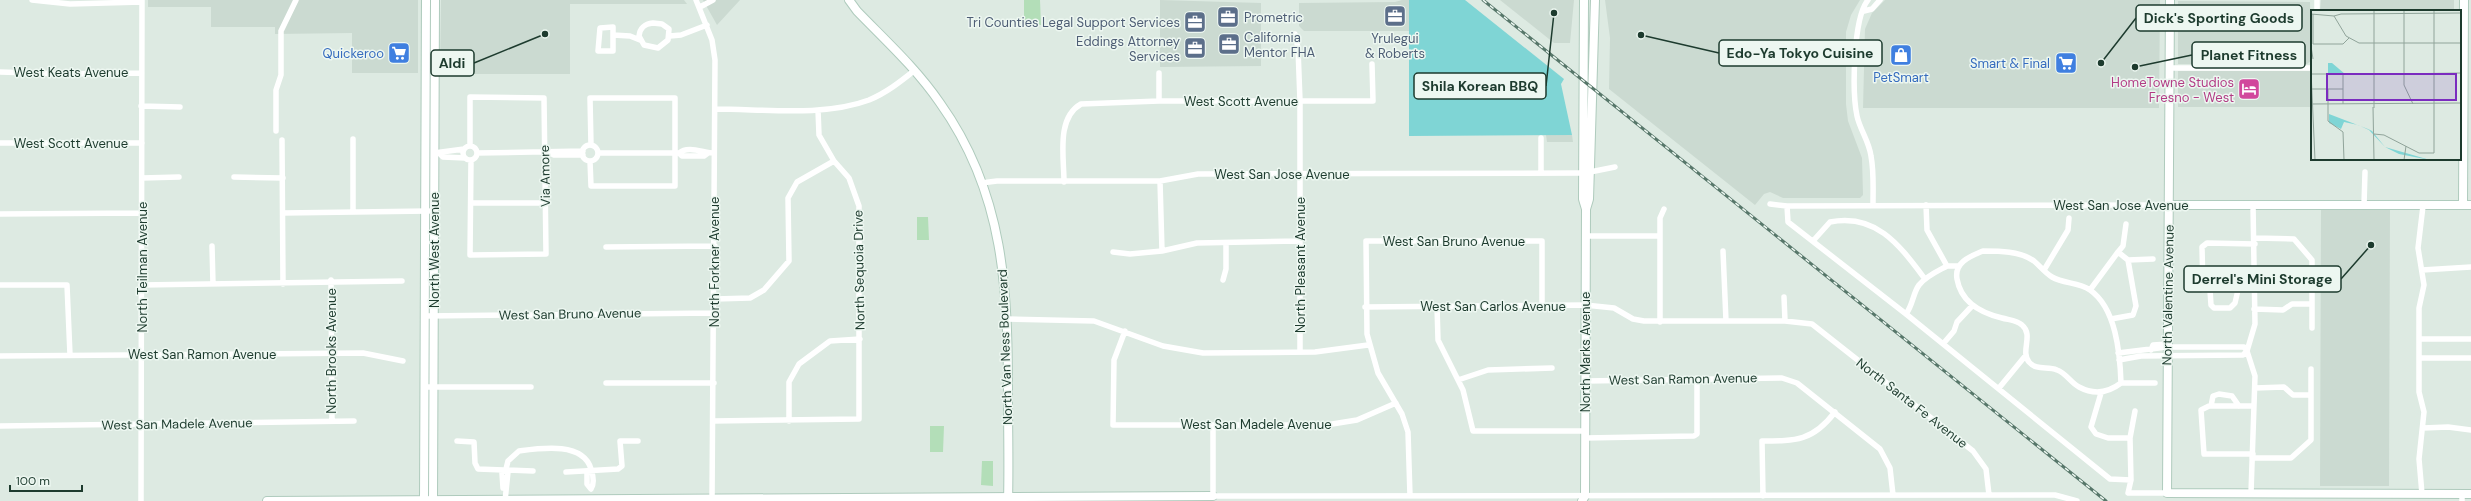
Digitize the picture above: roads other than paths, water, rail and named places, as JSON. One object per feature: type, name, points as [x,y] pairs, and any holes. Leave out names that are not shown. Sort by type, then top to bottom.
[{"type":"street","points":[[32,0],[70,4],[142,1]]},
{"type":"street","points":[[276,131],[276,90],[282,75],[282,31],[296,0]]},
{"type":"street","name":"North West Avenue","points":[[424,501],[426,0]]},
{"type":"street","name":"North West Avenue","points":[[433,501],[434,211],[437,153],[434,63],[435,0]]},
{"type":"street","name":"North Forkner Avenue","points":[[696,0],[707,25],[715,60],[716,109],[711,153],[715,246],[712,500]]},
{"type":"street","points":[[700,7],[713,0]]},
{"type":"street","name":"North Van Ness Boulevard","points":[[849,0],[857,11],[915,70],[951,121],[981,183],[1000,248],[1007,320],[1008,499]]},
{"type":"street","points":[[1584,0],[1589,8],[1589,40],[1594,61]]},
{"type":"street","name":"North Marks Avenue","points":[[1584,0],[1586,173]]},
{"type":"street","name":"North Marks Avenue","points":[[1586,499],[1586,209],[1583,199],[1594,61],[1595,0]]},
{"type":"street","points":[[1868,0],[1865,5],[1856,36],[1856,106],[1860,124],[1871,154],[1873,204]]},
{"type":"street","points":[[1864,12],[1872,9],[1880,0]]},
{"type":"street","name":"North Valentine Avenue","points":[[2167,493],[2170,205],[2170,0]]},
{"type":"street","points":[[2464,0],[2462,28],[2467,205]]},
{"type":"street","name":"North Teilman Avenue","points":[[141,501],[142,1]]},
{"type":"street","points":[[426,22],[430,29],[430,58],[434,63]]},
{"type":"street","points":[[630,36],[648,24],[657,23],[669,29],[670,36]]},
{"type":"street","points":[[613,35],[630,36],[640,40],[648,47],[658,48],[663,45],[670,36],[681,34],[707,25]]},
{"type":"street","points":[[613,27],[613,35],[613,51],[598,51],[600,28],[613,27]]},
{"type":"street","points":[[639,30],[640,40]]},
{"type":"street","name":"North Pleasant Avenue","points":[[1295,34],[1298,48],[1300,101],[1300,352]]},
{"type":"street","name":"West Scott Avenue","points":[[1064,182],[1064,128],[1073,108],[1089,102],[1373,101],[1372,64]]},
{"type":"street","points":[[2170,68],[2311,68]]},
{"type":"street","points":[[716,109],[818,110],[855,104],[869,100],[896,85],[915,70]]},
{"type":"street","name":"West Keats Avenue","points":[[0,72],[63,74],[141,73]]},
{"type":"street","points":[[1159,73],[1159,101]]},
{"type":"street","name":"Via Amore","points":[[470,146],[470,97],[544,98],[547,153],[545,203],[546,254],[470,255],[471,203]]},
{"type":"street","points":[[477,153],[547,153],[554,151],[583,153],[590,161],[591,186],[675,186],[677,153],[675,98],[590,98],[590,145],[583,153]]},
{"type":"street","points":[[426,105],[430,122],[430,149],[443,157],[470,146],[475,148],[477,153]]},
{"type":"street","points":[[141,106],[180,107]]},
{"type":"street","name":"North Sequoia Drive","points":[[789,421],[859,419],[859,206],[849,178],[834,161],[818,135],[818,110]]},
{"type":"street","points":[[1541,138],[1541,173]]},
{"type":"street","points":[[353,139],[353,212]]},
{"type":"street","points":[[282,140],[283,284]]},
{"type":"street","name":"West Scott Avenue","points":[[0,143],[142,143]]},
{"type":"street","points":[[590,145],[595,147],[598,153]]},
{"type":"street","points":[[464,149],[465,158]]},
{"type":"street","points":[[471,160],[475,158],[477,153]]},
{"type":"street","points":[[598,153],[677,153],[682,156],[693,153],[704,156],[711,153]]},
{"type":"street","points":[[590,161],[595,159],[598,153]]},
{"type":"street","points":[[448,154],[471,160]]},
{"type":"street","points":[[471,160],[471,203],[545,203]]},
{"type":"street","points":[[714,300],[750,298],[764,290],[789,260],[788,198],[797,182],[834,161]]},
{"type":"street","name":"West San Jose Avenue","points":[[981,183],[997,181],[1160,181],[1198,174],[1586,173],[1614,167]]},
{"type":"street","points":[[2364,205],[2365,172]]},
{"type":"street","points":[[142,178],[179,177]]},
{"type":"street","points":[[234,177],[283,178]]},
{"type":"street","points":[[1160,181],[1162,251]]},
{"type":"street","name":"West San Jose Avenue","points":[[1770,204],[1787,206],[1873,204],[2467,205]]},
{"type":"street","points":[[1926,205],[1927,230],[1948,266]]},
{"type":"street","points":[[2118,353],[2151,349],[2168,349],[2243,355],[2247,351],[2255,324],[2255,241],[2253,205]]},
{"type":"street","points":[[1787,206],[1788,222],[1999,388],[2110,479],[2131,480]]},
{"type":"street","points":[[2422,494],[2419,459],[2424,412],[2419,392],[2419,308],[2424,285],[2418,248],[2423,206]]},
{"type":"street","points":[[1660,322],[1659,236],[1660,218],[1664,209]]},
{"type":"street","points":[[283,213],[434,211]]},
{"type":"street","points":[[0,214],[142,213]]},
{"type":"street","points":[[2044,270],[2068,230],[2069,218]]},
{"type":"street","points":[[1812,241],[1830,222],[1866,222],[1900,246],[1925,279]]},
{"type":"street","points":[[2090,290],[2123,246],[2126,224]]},
{"type":"street","points":[[1586,236],[1659,236]]},
{"type":"street","points":[[2254,290],[2203,290],[2202,247],[2207,243],[2294,239],[2312,260],[2312,328]]},
{"type":"street","points":[[1113,252],[1130,254],[1162,251],[1197,243],[1300,241]]},
{"type":"street","name":"West San Bruno Avenue","points":[[1365,307],[1366,241],[1542,241],[1542,305]]},
{"type":"street","points":[[1223,280],[1226,269],[1226,243]]},
{"type":"street","points":[[212,246],[213,284]]},
{"type":"street","points":[[606,247],[715,246]]},
{"type":"street","points":[[1723,251],[1726,321]]},
{"type":"street","points":[[2121,383],[2118,353],[2111,320],[2102,303],[2090,290],[2074,283],[2059,281],[2032,260],[2002,251],[1983,251],[1969,256],[1959,266],[1956,277],[1959,289],[1972,306],[1985,314],[2021,323],[2028,334],[2026,355],[2028,361],[2036,368],[2058,370],[2079,387],[2101,393],[2112,389],[2121,383],[2155,383]]},
{"type":"street","points":[[2118,252],[2128,260],[2153,259]]},
{"type":"street","points":[[2111,320],[2132,315],[2136,306],[2128,260]]},
{"type":"street","points":[[1906,314],[1912,307],[1918,286],[1925,279],[1948,266],[1959,266]]},
{"type":"street","points":[[2422,270],[2471,267]]},
{"type":"street","points":[[141,285],[283,284],[331,280],[402,281]]},
{"type":"street","name":"North Brooks Avenue","points":[[331,280],[332,421]]},
{"type":"street","points":[[0,285],[67,285],[70,355]]},
{"type":"street","points":[[2210,290],[2211,305],[2214,308],[2230,308],[2235,303],[2238,290]]},
{"type":"street","points":[[1784,297],[1786,321]]},
{"type":"street","points":[[2254,309],[2283,310],[2292,304],[2312,304]]},
{"type":"street","name":"West San Carlos Avenue","points":[[1365,307],[1585,305],[1614,308],[1633,318],[1660,322],[1786,321],[1812,324]]},
{"type":"street","points":[[1437,306],[1438,340],[1458,380],[1467,404],[1473,431],[1689,438],[1697,434],[1697,378]]},
{"type":"street","points":[[1943,344],[1954,331],[1957,322],[1972,306]]},
{"type":"street","points":[[1365,307],[1368,344],[1378,373],[1406,423],[1410,439],[1410,496]]},
{"type":"street","name":"West San Bruno Avenue","points":[[425,316],[714,313]]},
{"type":"street","points":[[1007,320],[1081,319],[1105,323],[1145,340],[1182,351],[1333,351],[1368,344]]},
{"type":"street","name":"North Santa Fe Avenue","points":[[1812,324],[1973,451],[1986,469],[1989,495]]},
{"type":"street","name":"West San Madele Avenue","points":[[1125,331],[1114,360],[1113,425],[1342,423],[1371,415],[1396,403]]},
{"type":"street","points":[[2419,339],[2471,339]]},
{"type":"street","points":[[713,421],[789,421],[789,382],[799,364],[830,341],[860,340]]},
{"type":"street","points":[[2151,349],[2151,356]]},
{"type":"street","points":[[2119,360],[2151,356],[2168,349]]},
{"type":"street","points":[[2247,351],[2255,376],[2251,493]]},
{"type":"street","name":"West San Ramon Avenue","points":[[0,356],[373,354],[403,361]]},
{"type":"street","points":[[1999,388],[2026,355]]},
{"type":"street","points":[[2419,358],[2471,358]]},
{"type":"street","points":[[1458,380],[1488,370],[1552,368]]},
{"type":"street","points":[[2253,406],[2211,406],[2201,410],[2204,454],[2291,458],[2311,440],[2311,369]]},
{"type":"street","name":"West San Ramon Avenue","points":[[1585,381],[1697,378],[1782,378],[1797,383],[1835,412]]},
{"type":"street","points":[[606,383],[714,383]]},
{"type":"street","points":[[425,387],[531,387]]},
{"type":"street","points":[[2255,388],[2284,387],[2293,394],[2311,395]]},
{"type":"street","points":[[2101,393],[2092,419],[2091,427],[2096,434],[2108,438],[2130,438]]},
{"type":"street","points":[[2211,406],[2213,396],[2219,394],[2232,396],[2239,406]]},
{"type":"street","points":[[2135,411],[2130,438],[2131,480],[2128,493],[2422,494],[2462,498],[2471,494]]},
{"type":"street","points":[[1763,496],[1762,441],[1795,440],[1810,436],[1822,428],[1835,412],[1884,455],[1892,476],[1894,495]]},
{"type":"street","name":"West San Madele Avenue","points":[[0,426],[141,426],[354,421]]},
{"type":"street","points":[[1213,424],[1213,496]]},
{"type":"street","points":[[2423,428],[2448,427],[2471,430]]},
{"type":"street","points":[[457,441],[474,442],[477,469],[533,471]]},
{"type":"street","points":[[566,472],[621,468],[619,442],[638,441]]},
{"type":"street","points":[[505,501],[506,488],[508,488],[508,472],[506,469],[508,461],[519,450],[567,450],[583,454],[588,460],[591,470]]},
{"type":"street","points":[[591,470],[587,473],[587,484],[591,489],[591,500]]},
{"type":"street","points":[[267,501],[1186,499],[1213,496],[1260,499],[1410,496],[1586,499],[1732,498],[1763,496],[1843,498],[1894,495],[2055,495],[2068,497],[2077,501]]},
{"type":"water","points":[[1409,0],[1465,0],[1564,79],[1561,84],[1572,135],[1409,136]]},
{"type":"railway","points":[[1483,0],[2106,501]]},
{"type":"place","name":"Shila Korean BBQ","points":[[1554,13]]},
{"type":"place","name":"Yrulegui & Roberts","points":[[1395,16]]},
{"type":"place","name":"Prometric","points":[[1228,17]]},
{"type":"place","name":"Tri Counties Legal Support Services","points":[[1195,22]]},
{"type":"place","name":"Aldi","points":[[545,34]]},
{"type":"place","name":"Edo-Ya Tokyo Cuisine","points":[[1641,35]]},
{"type":"place","name":"California Mentor FHA","points":[[1229,44]]},
{"type":"place","name":"Eddings Attorney Services","points":[[1195,48]]},
{"type":"place","name":"Quickeroo","points":[[399,53]]},
{"type":"place","name":"PetSmart","points":[[1901,55]]},
{"type":"place","name":"Smart & Final","points":[[2066,63]]},
{"type":"place","name":"Dick's Sporting Goods","points":[[2101,63]]},
{"type":"place","name":"Planet Fitness","points":[[2135,67]]},
{"type":"place","name":"HomeTowne Studios Fresno - West","points":[[2249,89]]},
{"type":"place","name":"Derrel's Mini Storage","points":[[2371,245]]}]
